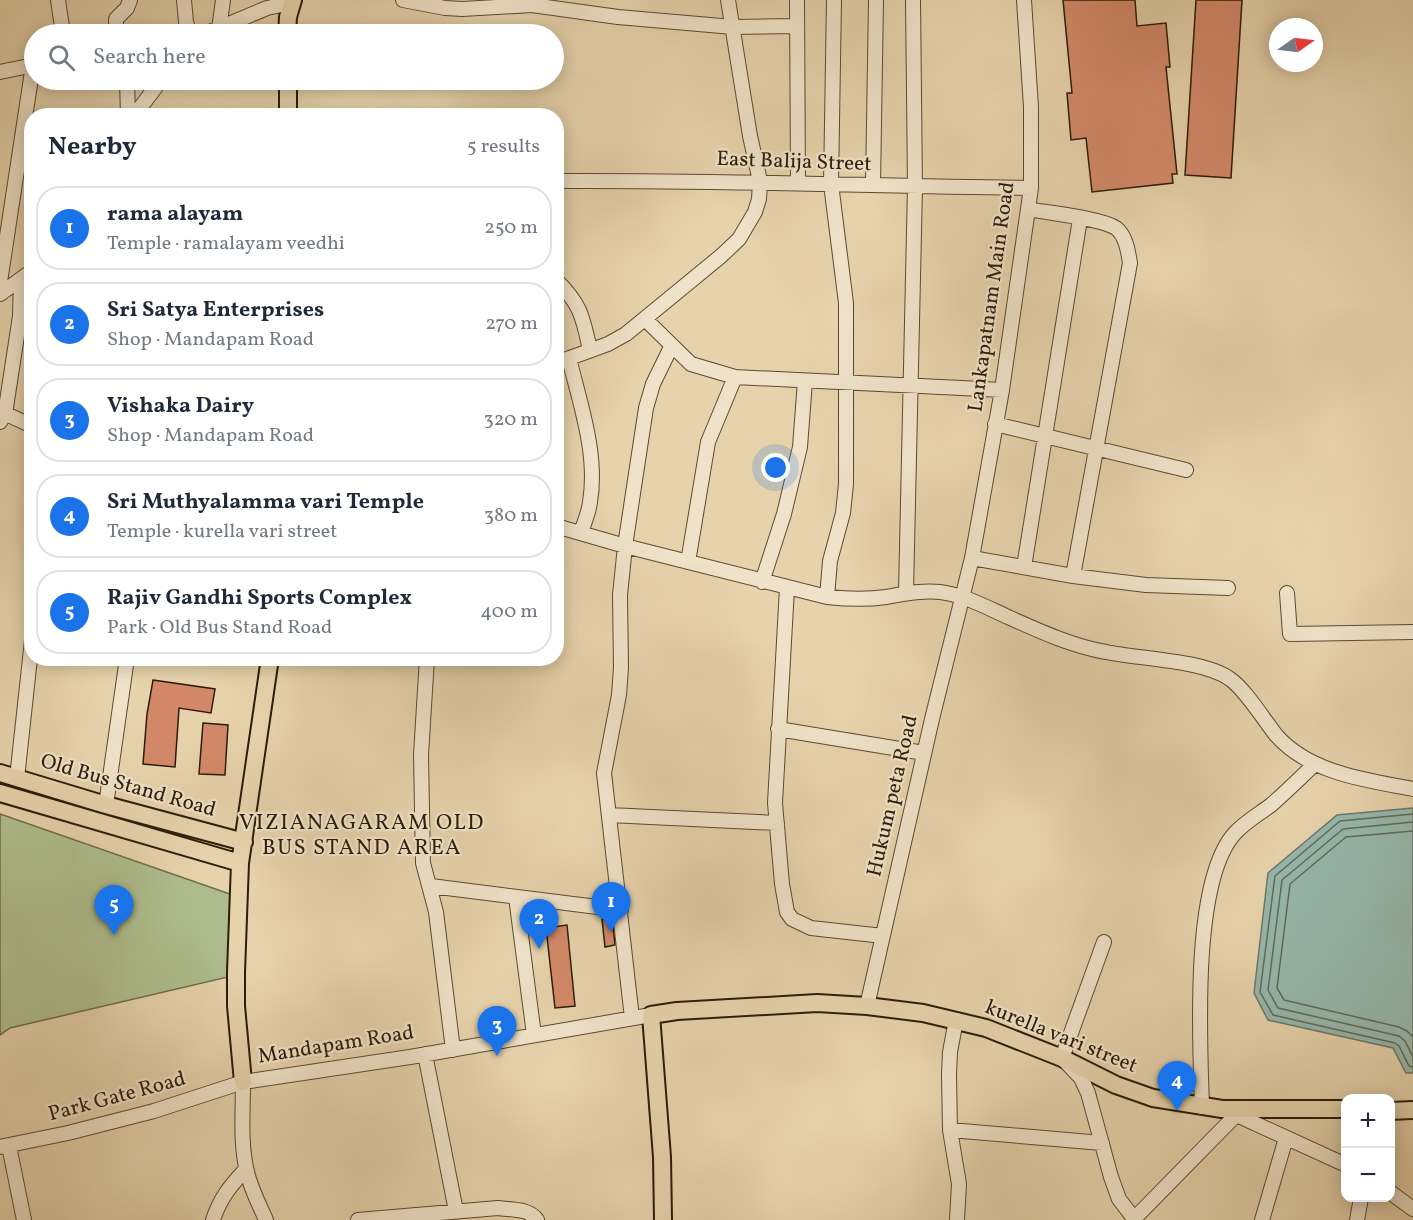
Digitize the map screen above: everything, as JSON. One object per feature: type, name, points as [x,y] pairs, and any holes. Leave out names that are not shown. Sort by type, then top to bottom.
[{"type":"main road","points":[[288,24],[292,1]]},
{"type":"main road","points":[[288,90],[288,108]]},
{"type":"main road","name":"Mandapam Road","points":[[243,1082],[236,1006],[240,863],[269,666]]},
{"type":"main road","name":"Old Bus Stand Road","points":[[0,773],[106,805],[244,842]]},
{"type":"main road","name":"Old Bus Stand Road","points":[[0,793],[240,863]]},
{"type":"main road","name":"kurella vari street","points":[[651,1015],[677,1011],[817,1003],[923,1013],[986,1028],[1062,1058],[1116,1085],[1153,1098],[1229,1112],[1341,1110]]},
{"type":"main road","points":[[651,1015],[662,1157],[663,1220]]},
{"type":"main road","points":[[1395,1113],[1413,1110]]},
{"type":"street","points":[[58,0],[62,24]]},
{"type":"street","points":[[116,24],[116,19],[127,8],[130,0]]},
{"type":"street","points":[[184,0],[187,24]]},
{"type":"street","points":[[219,24],[219,12],[223,0]]},
{"type":"street","points":[[403,0],[453,9],[532,3],[618,17],[733,27],[797,26]]},
{"type":"street","points":[[564,360],[617,339],[645,319],[739,239],[755,212],[759,199],[760,181],[750,136],[728,0]]},
{"type":"street","points":[[797,0],[798,183]]},
{"type":"street","points":[[827,597],[830,561],[845,498],[845,294],[831,184],[834,0]]},
{"type":"street","points":[[873,185],[876,0]]},
{"type":"street","points":[[906,593],[915,187],[913,0]]},
{"type":"street","name":"Lankapatnam Main Road","points":[[963,597],[1002,390],[1031,188],[1031,107],[1024,0]]},
{"type":"street","points":[[230,24],[267,8],[292,1]]},
{"type":"street","points":[[0,72],[24,67]]},
{"type":"street","points":[[27,108],[30,90]]},
{"type":"street","points":[[127,90],[128,108]]},
{"type":"street","points":[[140,108],[154,90]]},
{"type":"street","points":[[0,282],[24,129]]},
{"type":"street","name":"East Balija Street","points":[[564,181],[760,181],[915,187],[1031,188]]},
{"type":"street","points":[[1028,209],[1104,223],[1116,228],[1124,237],[1130,262],[1073,576]]},
{"type":"street","points":[[1024,567],[1080,219]]},
{"type":"street","points":[[0,294],[24,277]]},
{"type":"street","points":[[564,288],[576,301],[590,350]]},
{"type":"street","points":[[24,289],[2,416],[24,423]]},
{"type":"street","points":[[645,319],[671,347],[691,364],[735,377],[1002,390]]},
{"type":"street","points":[[632,1018],[604,773],[619,695],[620,596],[625,546],[646,408],[653,384],[671,347]]},
{"type":"street","points":[[564,363],[589,441],[590,502],[582,533]]},
{"type":"street","points":[[688,562],[708,442],[735,377]]},
{"type":"street","points":[[762,582],[784,514],[800,447],[806,381]]},
{"type":"street","points":[[995,424],[1186,470]]},
{"type":"street","points":[[564,528],[762,582],[827,597],[849,599],[938,592],[963,597],[1033,629],[1073,644],[1210,670],[1230,679],[1295,753],[1315,764],[1370,780],[1413,789]]},
{"type":"street","points":[[972,558],[1073,576],[1146,585],[1228,588]]},
{"type":"street","points":[[787,588],[775,803],[782,884],[787,912],[792,919],[811,928],[883,936]]},
{"type":"street","points":[[1287,593],[1290,634],[1413,632]]},
{"type":"street","name":"Hukum peta Road","points":[[867,1006],[924,753],[963,597]]},
{"type":"street","points":[[17,778],[29,666]]},
{"type":"street","points":[[106,805],[127,666]]},
{"type":"street","points":[[427,666],[421,788],[423,863],[430,886],[453,1050]]},
{"type":"street","points":[[778,729],[924,753]]},
{"type":"street","points":[[1202,1107],[1200,1028],[1203,937],[1208,894],[1216,868],[1234,834],[1289,789],[1315,764]]},
{"type":"street","points":[[609,815],[777,823]]},
{"type":"street","points":[[430,886],[621,910]]},
{"type":"street","points":[[516,897],[534,1035]]},
{"type":"street","points":[[1104,942],[1062,1058],[1081,1078],[1094,1111],[1119,1199],[1134,1220],[1229,1112],[1341,1163]]},
{"type":"street","name":"Mandapam Road","points":[[243,1082],[453,1050],[651,1015]]},
{"type":"street","points":[[956,1020],[950,1052],[950,1130],[959,1184],[957,1220]]},
{"type":"street","points":[[425,1054],[456,1211]]},
{"type":"street","points":[[243,1082],[242,1126],[246,1169],[266,1220]]},
{"type":"street","name":"Park Gate Road","points":[[4,1147],[154,1111],[243,1082]]},
{"type":"street","points":[[950,1130],[1102,1143]]},
{"type":"street","points":[[1262,1220],[1286,1138]]},
{"type":"street","points":[[4,1147],[24,1220]]},
{"type":"street","points":[[213,1220],[227,1189],[246,1169]]},
{"type":"street","points":[[1395,1196],[1413,1209]]},
{"type":"street","points":[[1358,1220],[1360,1202]]},
{"type":"street","points":[[358,1220],[498,1209],[520,1210],[533,1215],[537,1220]]},
{"type":"green space","points":[[0,814],[230,894],[228,977],[10,1028],[0,1035]]},
{"type":"water","points":[[1413,808],[1413,1073],[1406,1073],[1393,1048],[1268,1020],[1254,993],[1268,873],[1337,815]]},
{"type":"building","points":[[1063,0],[1135,0],[1137,26],[1166,23],[1170,67],[1166,67],[1177,174],[1172,174],[1173,183],[1092,192],[1086,138],[1071,140],[1067,93],[1072,93]]},
{"type":"building","points":[[1196,0],[1242,0],[1231,178],[1185,175]]},
{"type":"building","points":[[153,680],[215,689],[211,713],[179,708],[175,767],[143,764],[147,714]]},
{"type":"building","points":[[203,723],[228,725],[225,775],[199,774]]},
{"type":"building","points":[[612,918],[615,945],[605,947],[602,919]]},
{"type":"building","points":[[567,925],[575,1006],[555,1008],[546,928]]},
{"type":"place","name":"rama alayam","points":[[611,932]]},
{"type":"place","name":"Rajiv Gandhi Sports Complex","points":[[114,935]]},
{"type":"place","name":"Sri Satya Enterprises","points":[[539,949]]},
{"type":"place","name":"Vishaka Dairy","points":[[497,1056]]},
{"type":"place","name":"Sri Muthyalamma vari Temple","points":[[1177,1111]]},
{"type":"district","name":"VIZIANAGARAM OLD BUS STAND AREA","points":[[362,836]]}]
